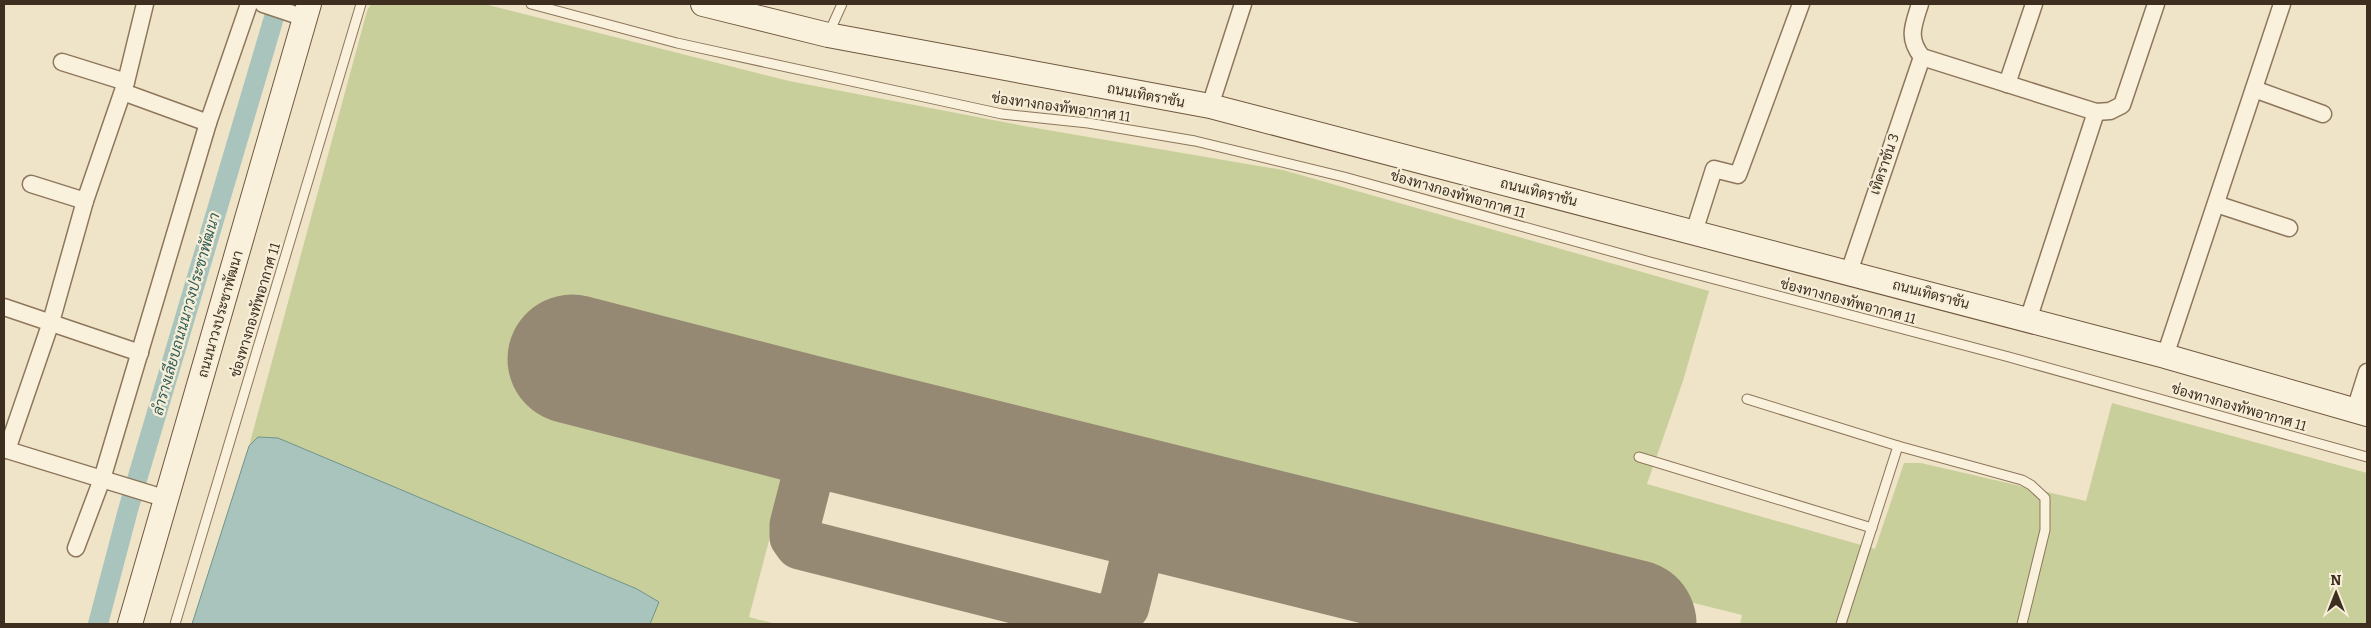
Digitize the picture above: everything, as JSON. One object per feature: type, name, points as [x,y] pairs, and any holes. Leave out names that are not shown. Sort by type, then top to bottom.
[{"type":"street","points":[[145,4],[124,87],[85,201],[50,322],[5,450],[158,496]]},
{"type":"street","points":[[76,548],[108,481],[140,353],[208,123],[249,4]]},
{"type":"street","points":[[263,4],[301,11]]},
{"type":"street","name":"ถนนเทิดราชัน","points":[[703,4],[828,35],[1210,106],[2165,356],[2361,412]]},
{"type":"street","points":[[1210,106],[1242,4]]},
{"type":"street","points":[[1694,232],[1714,169],[1738,175],[1801,4]]},
{"type":"street","points":[[1920,4],[1912,28],[1914,46],[1922,57],[2096,112],[2110,111],[2122,105],[2156,4]]},
{"type":"street","points":[[2007,84],[2034,4]]},
{"type":"street","points":[[2165,356],[2282,4]]},
{"type":"street","name":"ถนนนาวงประชาพัฒนา","points":[[130,624],[158,496],[301,11]]},
{"type":"street","name":"เทิดราชัน 3","points":[[1848,272],[1922,57]]},
{"type":"street","points":[[62,62],[208,123]]},
{"type":"street","points":[[2254,89],[2323,114]]},
{"type":"street","points":[[2028,320],[2096,112]]},
{"type":"street","points":[[31,184],[85,201]]},
{"type":"street","points":[[2216,204],[2289,228]]},
{"type":"street","points":[[4,307],[140,353]]},
{"type":"street","points":[[2361,412],[2367,372]]},
{"type":"lane","name":"ช่องทางกองทัพอากาศ 11","points":[[175,624],[361,4]]},
{"type":"lane","name":"ช่องทางกองทัพอากาศ 11","points":[[530,4],[687,45],[1002,114],[1088,123],[1195,141],[1344,177],[1650,262],[2009,357],[2367,457]]},
{"type":"lane","points":[[828,35],[842,4]]},
{"type":"lane","points":[[1747,399],[1898,446],[2032,484],[2045,498],[2045,530],[2022,624]]},
{"type":"lane","points":[[1841,624],[1898,446]]},
{"type":"lane","points":[[1639,457],[1872,528]]},
{"type":"green space","points":[[371,4],[484,4],[789,81],[1024,126],[1283,170],[1709,291],[1683,381],[1647,484],[1875,549],[1904,463],[1921,463],[2086,501],[2112,403],[2367,473],[2367,624],[1740,624],[1742,615],[567,322],[549,389],[793,449],[749,617],[776,624],[650,624],[659,602],[637,589],[278,438],[258,437],[249,446],[367,11]]},
{"type":"water","points":[[258,437],[278,438],[637,589],[659,602],[650,624],[192,624],[249,446]]},
{"type":"waterway","name":"ลำรางเลียบถนนนาวงประชาพัฒนา","points":[[98,624],[128,510],[278,4]]},
{"type":"taxiway","points":[[804,419],[814,437],[814,451],[795,525],[795,537],[800,544],[1117,624]]},
{"type":"taxiway","points":[[1108,622],[1124,606],[1145,522],[1162,508]]},
{"type":"taxiway","points":[[1458,624],[1465,599],[1487,588]]},
{"type":"runway","points":[[572,359],[804,419],[1632,624]]}]
